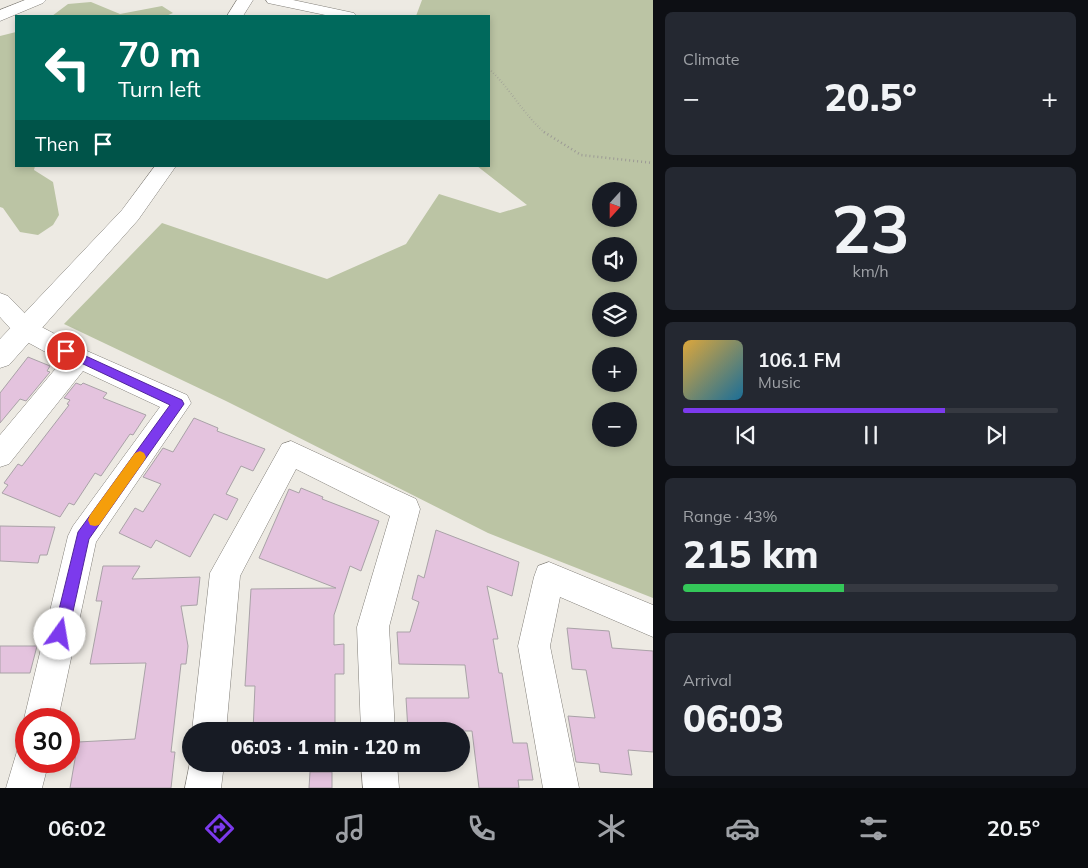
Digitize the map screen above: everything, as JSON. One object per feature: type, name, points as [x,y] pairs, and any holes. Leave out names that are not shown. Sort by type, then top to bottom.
[{"type":"street","points":[[0,16],[38,0]]},
{"type":"street","points":[[236,15],[245,0]]},
{"type":"street","points":[[274,0],[344,15]]},
{"type":"street","points":[[0,357],[130,215],[165,167]]},
{"type":"street","points":[[0,302],[26,330],[79,358],[178,404],[83,536],[44,708]]},
{"type":"street","points":[[0,456],[79,358]]},
{"type":"street","points":[[210,722],[225,573],[291,453],[406,509],[373,627],[378,722]]},
{"type":"street","points":[[561,788],[534,646],[549,577],[653,621]]},
{"type":"street","points":[[203,788],[205,772]]},
{"type":"street","points":[[380,772],[381,788]]},
{"type":"street","points":[[24,788],[28,773]]},
{"type":"path","points":[[490,70],[499,78],[531,121],[546,134],[581,155],[653,163]]},
{"type":"green space","points":[[422,0],[653,0],[653,598],[488,533],[226,401],[64,324],[162,223],[327,279],[406,244],[439,194],[500,213],[527,205],[478,167],[490,167],[490,15],[416,15]]},
{"type":"green space","points":[[91,2],[120,14],[162,6],[173,13],[168,15],[53,15],[68,4]]},
{"type":"green space","points":[[15,32],[15,167],[35,167],[34,170],[53,182],[59,215],[53,225],[38,235],[20,232],[3,208],[0,207],[0,36]]},
{"type":"building","points":[[28,357],[50,366],[47,371],[50,372],[26,401],[20,399],[0,423],[0,393]]},
{"type":"building","points":[[76,383],[81,385],[83,383],[107,393],[103,398],[146,415],[133,435],[130,434],[101,476],[95,473],[74,505],[69,503],[60,517],[2,493],[8,485],[4,483],[18,464],[22,466],[69,405],[67,404],[70,400],[64,398]]},
{"type":"building","points":[[194,418],[218,428],[217,431],[265,449],[253,471],[241,466],[226,494],[238,499],[227,520],[214,514],[190,557],[156,540],[151,548],[119,533],[135,508],[143,512],[161,484],[143,477],[163,448],[173,452]]},
{"type":"building","points":[[301,488],[323,497],[322,499],[379,521],[361,571],[350,566],[334,615],[334,645],[344,644],[344,674],[335,674],[335,722],[253,722],[255,686],[245,686],[251,589],[336,588],[259,558],[289,489],[299,493]]},
{"type":"building","points":[[0,526],[55,527],[47,555],[40,555],[38,563],[0,561]]},
{"type":"building","points":[[436,530],[519,562],[512,596],[487,586],[498,639],[493,639],[499,673],[502,673],[513,743],[527,743],[533,780],[518,780],[519,788],[479,788],[470,722],[407,722],[406,698],[469,698],[465,665],[399,664],[397,632],[410,632],[419,602],[412,599],[418,575],[424,578]]},
{"type":"building","points":[[103,566],[140,566],[132,579],[200,577],[197,605],[181,606],[188,646],[186,664],[181,664],[171,752],[175,752],[171,788],[70,788],[73,773],[80,773],[80,742],[135,739],[146,663],[90,664],[102,601],[96,601]]},
{"type":"building","points":[[567,628],[609,631],[612,648],[653,651],[653,752],[628,750],[632,775],[600,772],[599,764],[576,762],[568,716],[595,718],[586,670],[572,669]]},
{"type":"building","points":[[0,646],[37,646],[30,673],[0,673]]},
{"type":"building","points":[[310,772],[332,772],[332,788],[309,788]]},
{"type":"slow traffic","points":[[95,520],[140,457]]},
{"type":"route","points":[[60,634],[83,536],[178,404],[66,351]]}]
